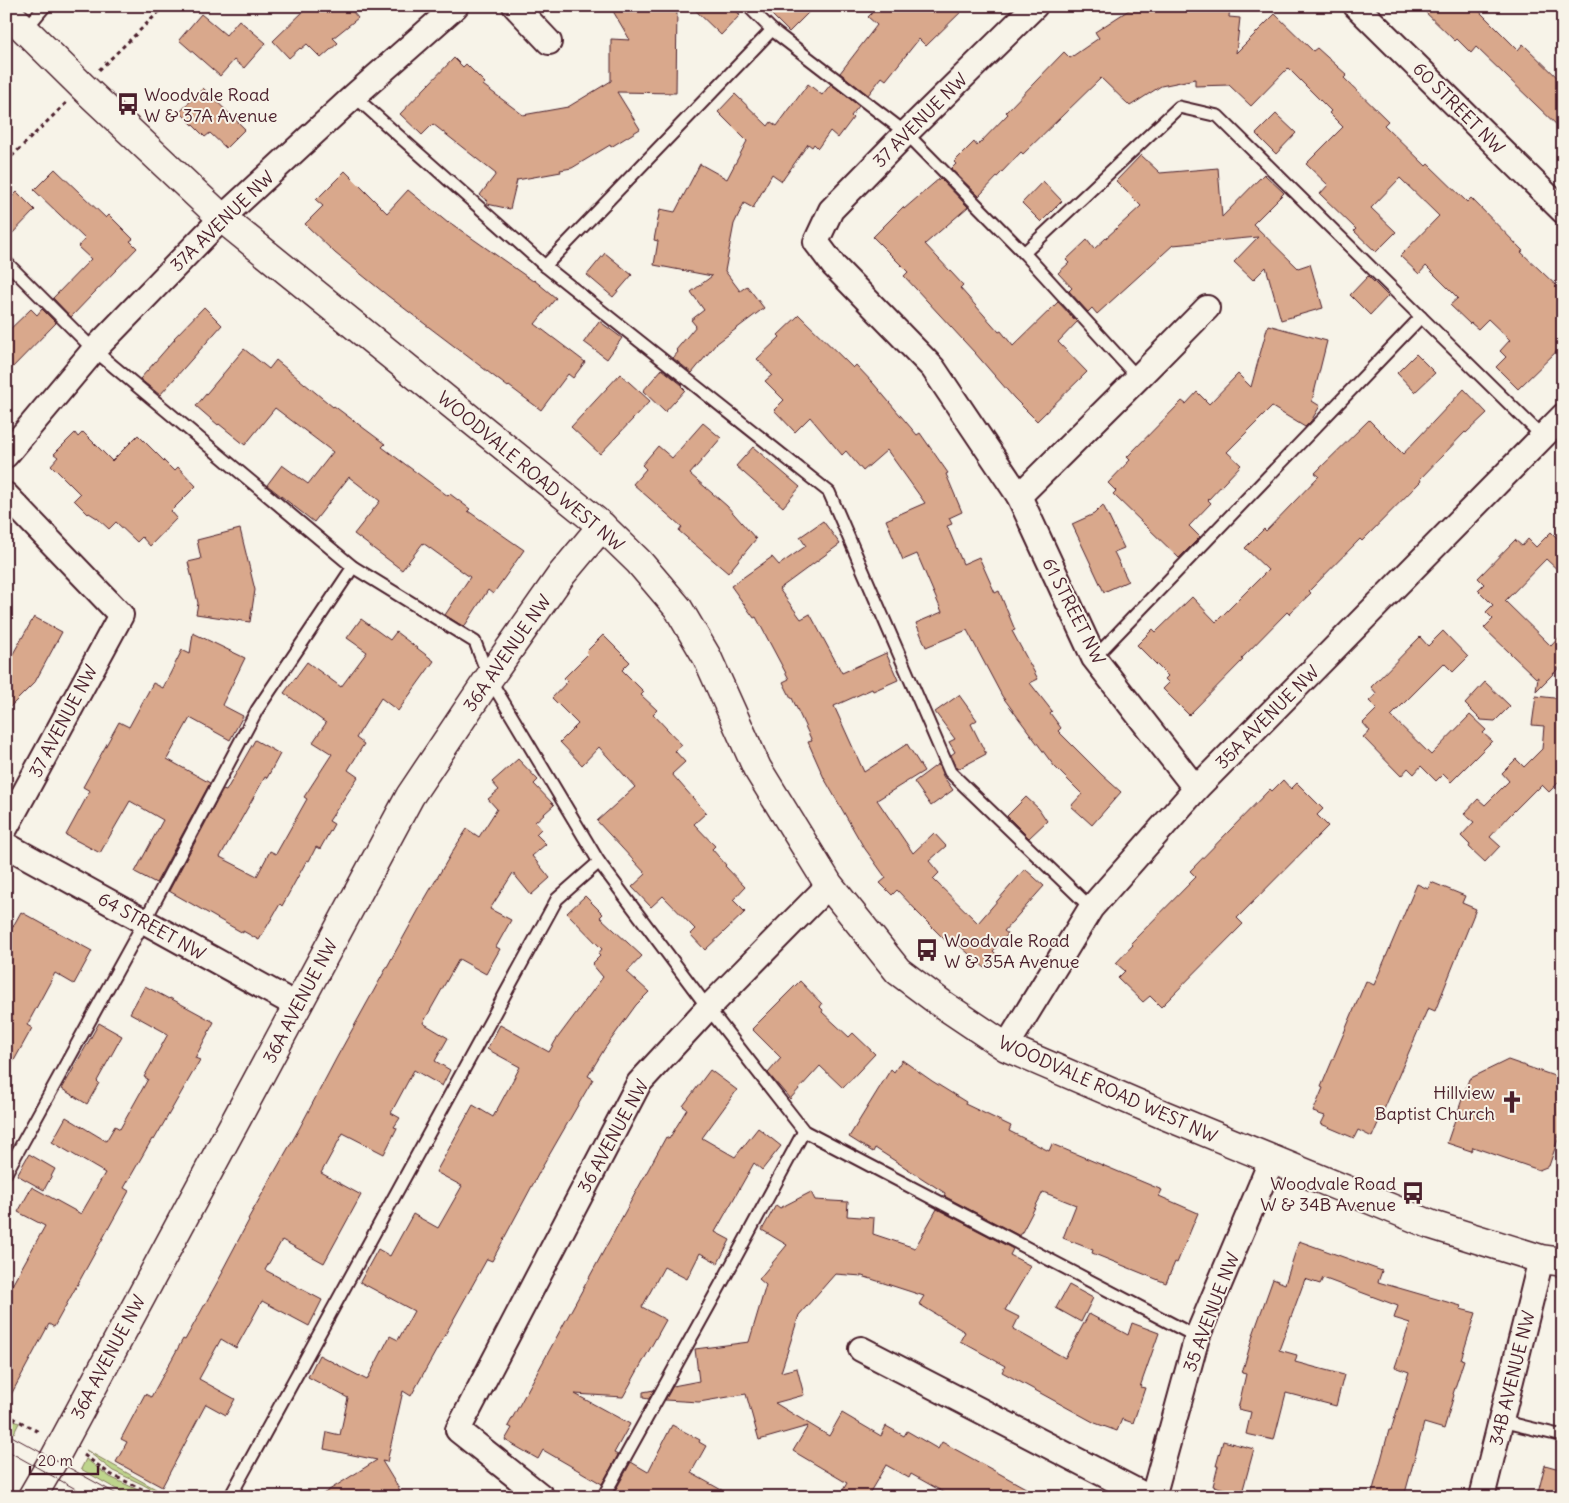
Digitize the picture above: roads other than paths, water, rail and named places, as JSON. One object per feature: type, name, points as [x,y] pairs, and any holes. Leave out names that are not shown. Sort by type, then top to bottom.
[{"type":"street","name":"37A AVENUE NW","points":[[6,455],[94,350],[222,218],[354,96],[456,6]]},
{"type":"street","points":[[516,6],[548,42]]},
{"type":"street","name":"37 AVENUE NW","points":[[816,242],[831,210],[1035,6]]},
{"type":"street","name":"60 STREET NW","points":[[1356,6],[1563,211]]},
{"type":"street","name":"WOODVALE ROAD WEST NW","points":[[16,20],[83,87],[222,218],[602,526],[639,562],[678,608],[707,657],[757,768],[829,884],[898,970],[942,1004],[1006,1047],[1164,1116],[1432,1225],[1552,1260]]},
{"type":"street","name":"61 STREET NW","points":[[816,242],[834,266],[933,368],[1018,496],[1094,658],[1196,789]]},
{"type":"street","points":[[1018,496],[1207,308]]},
{"type":"street","name":"35A AVENUE NW","points":[[1006,1047],[1091,908],[1196,789],[1563,416]]},
{"type":"street","name":"37 AVENUE NW","points":[[6,494],[121,615],[6,827]]},
{"type":"street","name":"36A AVENUE NW","points":[[32,1497],[410,796],[562,574],[602,526]]},
{"type":"street","name":"64 STREET NW","points":[[6,845],[298,1006]]},
{"type":"street","name":"36 AVENUE NW","points":[[542,1497],[458,1430],[639,1083],[708,1008],[829,884]]},
{"type":"street","name":"35 AVENUE NW","points":[[1153,1497],[1197,1338],[1272,1159]]},
{"type":"street","name":"34B AVENUE NW","points":[[1482,1497],[1501,1421],[1552,1260]]},
{"type":"street","points":[[861,1349],[1148,1497]]},
{"type":"lane","points":[[16,20],[45,6]]},
{"type":"lane","points":[[748,6],[772,30],[906,133],[1024,253],[1138,378]]},
{"type":"lane","points":[[546,266],[772,30]]},
{"type":"lane","points":[[354,96],[546,266],[829,492],[950,772],[1091,908]]},
{"type":"lane","points":[[1024,253],[1179,107],[1218,116],[1543,437]]},
{"type":"lane","points":[[6,262],[94,350],[353,567],[475,642],[489,678],[599,862],[708,1008],[804,1130],[1197,1338]]},
{"type":"lane","points":[[1094,658],[1421,317]]},
{"type":"lane","points":[[6,1173],[144,922],[257,710],[353,567]]},
{"type":"lane","points":[[230,1497],[557,899],[599,862]]},
{"type":"lane","points":[[603,1497],[804,1130]]},
{"type":"lane","points":[[1501,1421],[1563,1436]]},
{"type":"tram line","points":[[6,1433],[122,1497]]},
{"type":"tram line","points":[[6,1450],[90,1497]]},
{"type":"place","name":"Woodvale Road W & 37A Avenue","points":[[128,104]]},
{"type":"place","name":"Woodvale Road W & 35A Avenue","points":[[927,950]]},
{"type":"place","name":"Hillview Baptist Church","points":[[1512,1102]]},
{"type":"place","name":"Woodvale Road W & 34B Avenue","points":[[1413,1193]]}]
